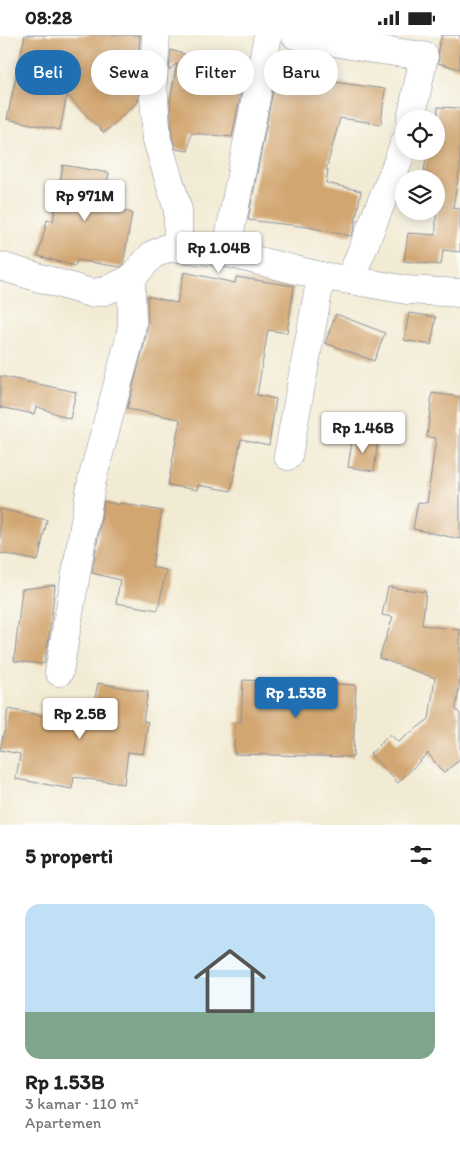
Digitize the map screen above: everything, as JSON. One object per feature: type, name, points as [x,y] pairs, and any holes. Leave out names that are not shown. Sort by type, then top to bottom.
[{"type":"street","points":[[156,35],[153,83],[157,140],[178,210],[178,248]]},
{"type":"street","points":[[226,253],[268,35]]},
{"type":"street","points":[[295,35],[373,49],[427,46],[413,110]]},
{"type":"street","points":[[350,280],[398,160]]},
{"type":"street","points":[[0,266],[91,293],[105,291],[131,279],[152,255],[167,248],[178,248],[226,253],[322,276],[407,290],[460,293]]},
{"type":"street","points":[[288,456],[322,276]]},
{"type":"street","points":[[60,672],[92,480],[129,342],[132,324],[131,279]]},
{"type":"building","points":[[25,35],[140,35],[139,50],[91,50],[91,95],[138,95],[139,100],[104,133],[67,95],[81,95],[81,50],[22,50]]},
{"type":"building","points":[[442,35],[460,35],[460,69],[438,63],[438,49]]},
{"type":"building","points":[[171,50],[177,52],[177,63],[169,70]]},
{"type":"building","points":[[177,63],[177,95],[241,95],[232,137],[191,133],[188,151],[176,149],[172,137],[170,101]]},
{"type":"building","points":[[15,82],[15,95],[67,95],[60,130],[7,119]]},
{"type":"building","points":[[338,83],[385,89],[381,124],[340,118],[326,170],[328,170],[326,183],[361,191],[351,236],[308,227],[248,220],[272,95],[338,95]]},
{"type":"building","points":[[438,107],[460,108],[460,167],[453,208],[460,209],[460,252],[443,250],[441,265],[404,261],[408,233],[436,235],[436,220],[445,220],[445,170],[424,170],[426,160],[445,160],[445,110],[438,110]]},
{"type":"building","points":[[63,165],[109,173],[103,204],[132,213],[123,265],[120,267],[77,260],[75,266],[38,256],[47,220],[53,221]]},
{"type":"building","points":[[184,272],[235,283],[236,277],[294,286],[287,333],[268,330],[257,395],[276,399],[269,445],[241,439],[231,491],[198,485],[197,490],[168,485],[180,419],[127,409],[148,324],[147,296],[177,303]]},
{"type":"building","points":[[409,313],[436,317],[431,345],[404,340]]},
{"type":"building","points":[[336,314],[385,333],[374,361],[325,343]]},
{"type":"building","points":[[0,376],[76,392],[70,419],[36,406],[34,414],[0,407]]},
{"type":"building","points":[[432,393],[460,397],[460,539],[413,529],[418,502],[427,503],[436,438],[427,437]]},
{"type":"building","points":[[353,436],[378,440],[374,471],[348,467]]},
{"type":"building","points":[[104,501],[162,511],[152,567],[166,570],[158,610],[116,603],[120,580],[92,573]]},
{"type":"building","points":[[0,509],[47,520],[38,561],[0,553]]},
{"type":"building","points":[[55,585],[44,664],[14,661],[22,589]]},
{"type":"building","points":[[388,587],[426,592],[422,625],[460,630],[460,680],[456,709],[460,714],[460,760],[443,773],[428,753],[398,783],[370,754],[390,734],[398,742],[429,719],[435,678],[379,658],[393,617],[382,615]]},
{"type":"building","points":[[243,680],[356,685],[353,757],[234,754],[235,722],[241,722]]},
{"type":"building","points":[[98,683],[148,692],[143,721],[148,722],[143,754],[128,752],[124,784],[74,777],[72,789],[16,779],[20,754],[0,750],[8,709],[82,723],[84,712],[92,714]]}]
